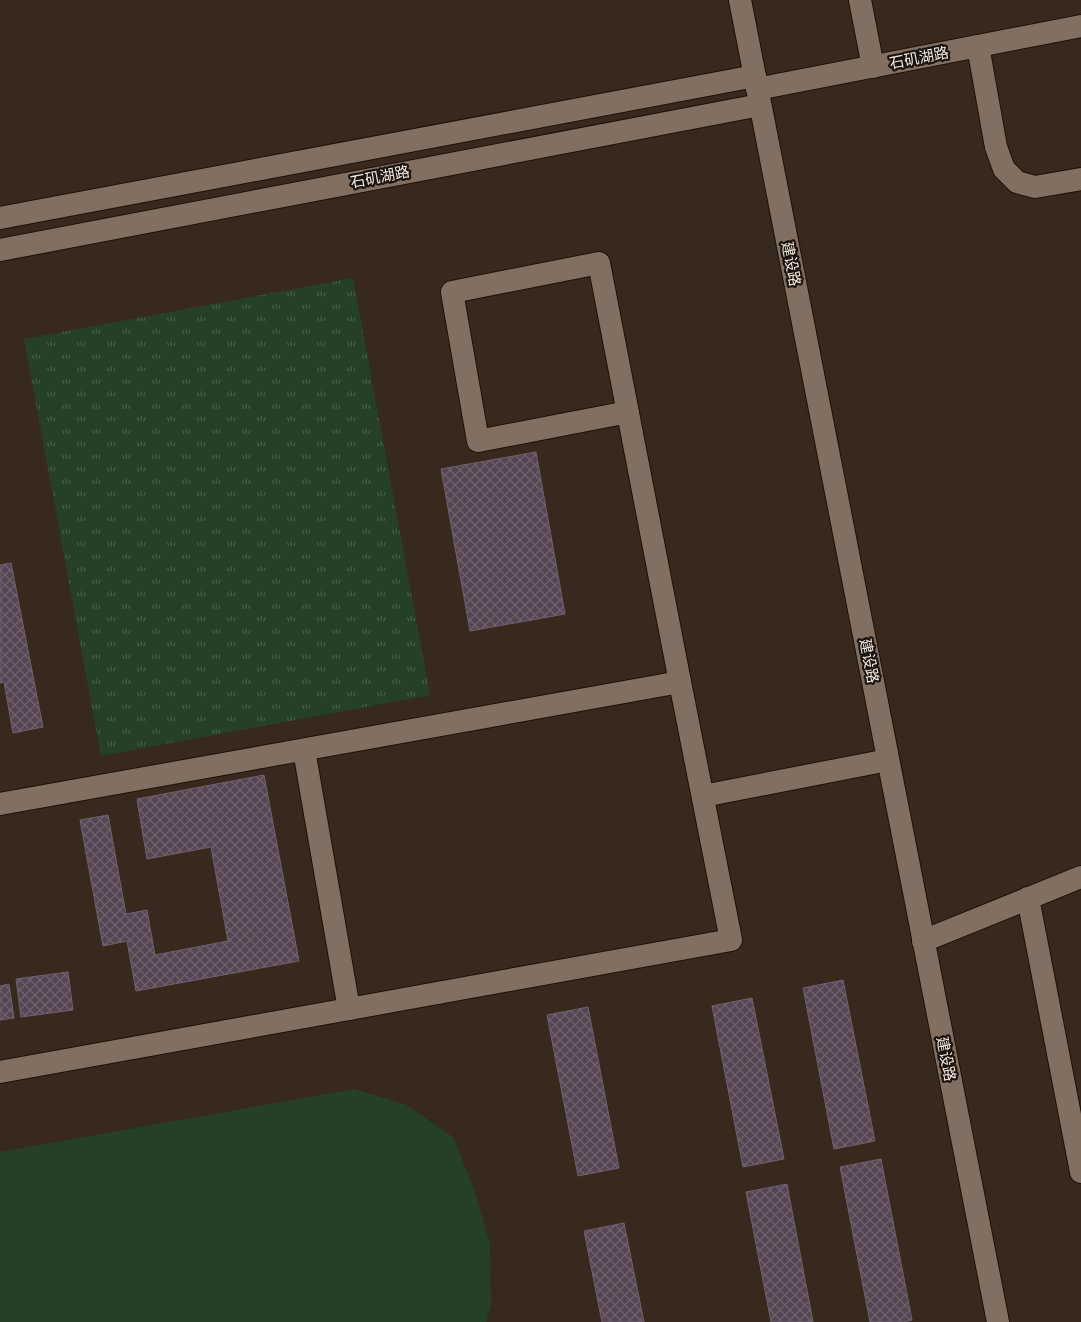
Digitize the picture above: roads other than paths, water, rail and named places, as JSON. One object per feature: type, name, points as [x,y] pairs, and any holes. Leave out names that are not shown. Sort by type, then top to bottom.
[{"type":"street","name":"建设路","points":[[740,0],[998,1322]]},
{"type":"street","points":[[860,0],[873,67]]},
{"type":"street","name":"石矶湖路","points":[[0,250],[757,90],[1081,26]]},
{"type":"street","points":[[978,46],[996,148],[1004,169],[1017,182],[1035,187],[1081,179]]},
{"type":"street","name":"石矶湖路","points":[[0,218],[757,90]]},
{"type":"street","points":[[0,1072],[731,940],[599,263],[452,292],[478,441],[628,412]]},
{"type":"street","points":[[0,804],[680,682]]},
{"type":"street","points":[[304,750],[348,1009]]},
{"type":"street","points":[[702,796],[888,760]]},
{"type":"street","points":[[923,941],[1081,876]]},
{"type":"street","points":[[1028,898],[1081,1172]]}]
